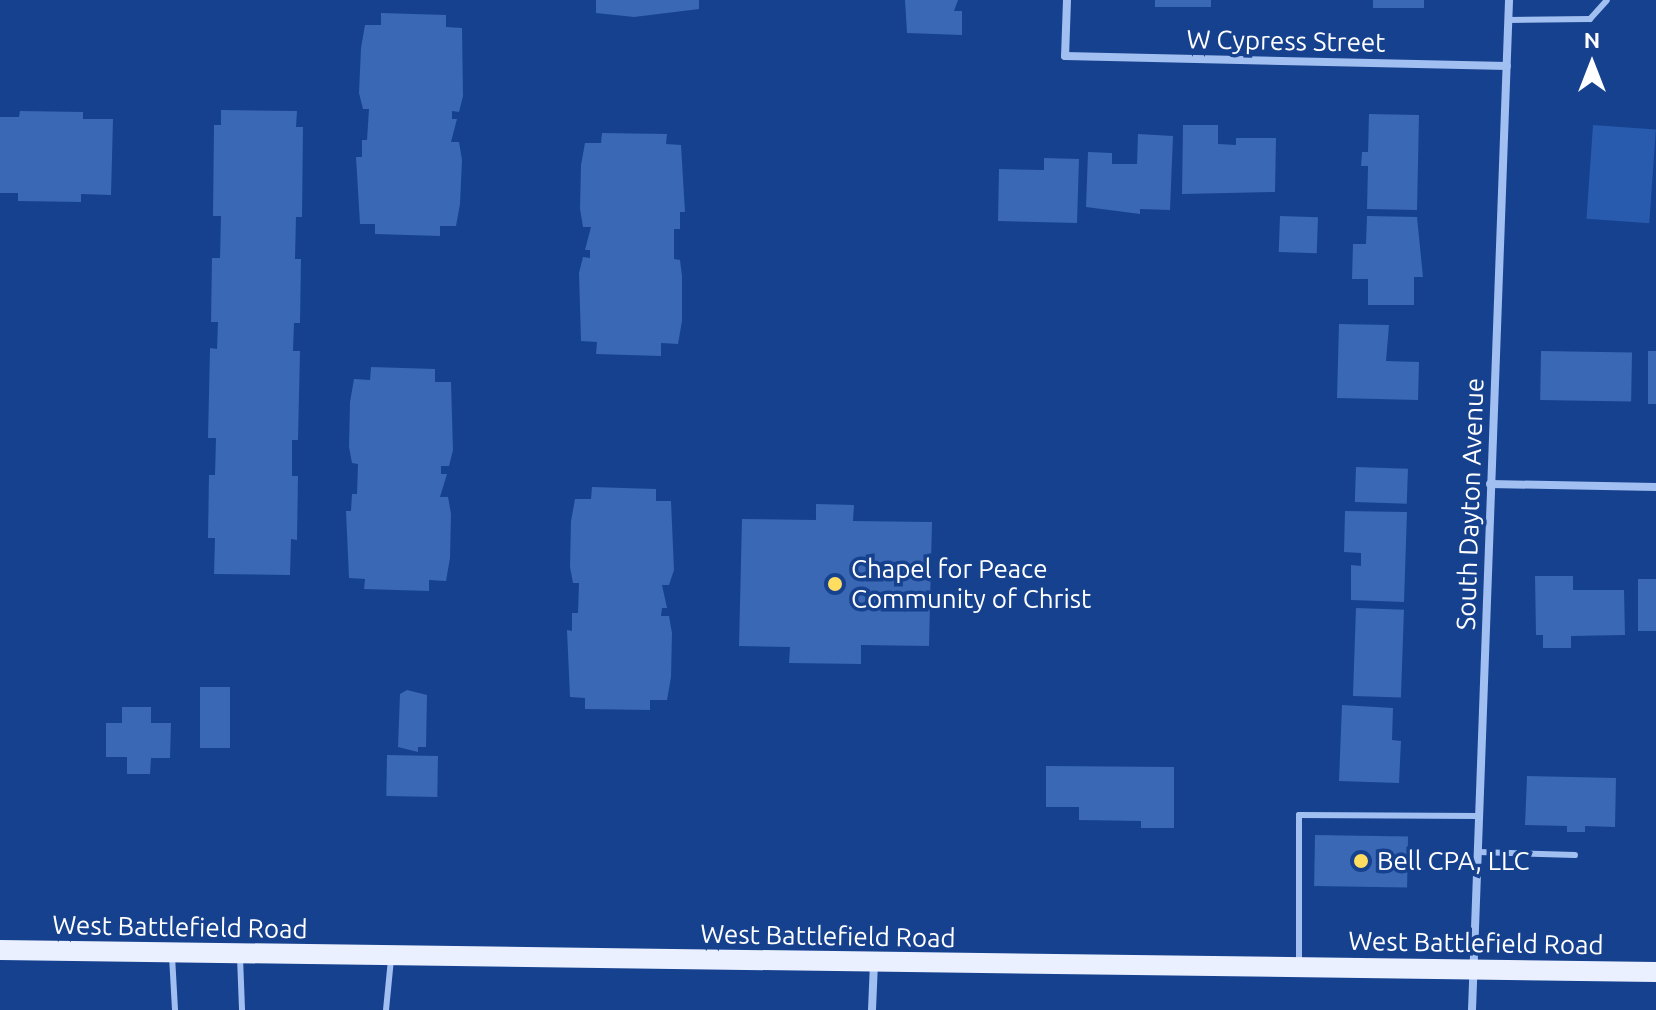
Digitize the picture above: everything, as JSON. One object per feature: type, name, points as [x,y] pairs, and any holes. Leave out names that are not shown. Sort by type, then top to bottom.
[{"type":"main road","name":"West Battlefield Road","points":[[0,950],[1656,972]]},
{"type":"street","name":"W Cypress Street","points":[[1067,0],[1065,56],[1507,66]]},
{"type":"street","name":"South Dayton Avenue","points":[[1472,1010],[1509,0]]},
{"type":"street","points":[[1490,484],[1656,487]]},
{"type":"street","points":[[872,1010],[874,963]]},
{"type":"lane","points":[[1508,20],[1590,19],[1607,0]]},
{"type":"lane","points":[[1299,967],[1299,815],[1479,816]]},
{"type":"lane","points":[[1478,852],[1575,855]]},
{"type":"lane","points":[[172,952],[175,1010]]},
{"type":"lane","points":[[240,953],[242,1010]]},
{"type":"lane","points":[[386,1010],[391,956]]},
{"type":"shaded area","points":[[1593,125],[1656,129],[1649,223],[1586,219]]},
{"type":"building","points":[[596,0],[699,0],[699,9],[634,17],[596,13]]},
{"type":"building","points":[[905,0],[958,0],[954,11],[962,11],[962,35],[907,33]]},
{"type":"building","points":[[1155,0],[1211,0],[1211,7],[1155,7]]},
{"type":"building","points":[[1373,0],[1424,0],[1424,8],[1373,8]]},
{"type":"building","points":[[381,13],[446,15],[446,27],[462,28],[463,96],[459,112],[452,111],[452,119],[457,119],[451,142],[459,142],[462,160],[460,204],[456,226],[440,226],[440,236],[375,234],[375,224],[360,224],[356,157],[362,157],[362,140],[367,140],[369,109],[363,109],[359,93],[361,48],[365,25],[381,25]]},
{"type":"building","points":[[221,110],[297,111],[296,127],[303,127],[302,217],[296,217],[295,259],[301,259],[300,323],[294,323],[293,351],[300,351],[298,440],[292,440],[292,476],[298,476],[297,540],[291,539],[290,575],[214,574],[215,538],[208,538],[209,475],[215,475],[216,438],[208,438],[210,348],[217,349],[218,322],[211,322],[212,258],[220,258],[221,216],[213,216],[214,125],[221,125]]},
{"type":"building","points":[[20,111],[83,112],[83,119],[113,119],[111,195],[81,194],[81,202],[18,201],[18,193],[0,193],[0,117],[19,117]]},
{"type":"building","points":[[1369,114],[1419,115],[1417,210],[1367,209],[1368,166],[1361,166],[1362,152],[1368,152]]},
{"type":"building","points":[[1183,125],[1218,125],[1218,144],[1236,145],[1236,138],[1276,138],[1275,192],[1182,194]]},
{"type":"building","points":[[602,133],[667,134],[666,144],[681,145],[685,212],[680,212],[680,229],[674,229],[674,259],[680,260],[682,321],[678,344],[661,343],[661,356],[596,354],[597,342],[581,341],[579,273],[583,257],[590,258],[590,250],[585,250],[591,227],[583,227],[580,209],[581,165],[585,143],[601,143]]},
{"type":"building","points":[[1138,134],[1173,136],[1170,210],[1140,209],[1140,214],[1086,207],[1088,152],[1112,153],[1112,164],[1137,164]]},
{"type":"building","points":[[1044,158],[1079,159],[1077,223],[998,221],[999,169],[1044,170]]},
{"type":"building","points":[[1280,216],[1318,217],[1317,253],[1279,252]]},
{"type":"building","points":[[1367,216],[1417,217],[1423,277],[1414,277],[1414,305],[1368,305],[1368,279],[1352,279],[1353,244],[1366,244]]},
{"type":"building","points":[[1339,324],[1389,325],[1386,361],[1419,362],[1418,400],[1337,398]]},
{"type":"building","points":[[1541,351],[1632,353],[1631,402],[1540,400]]},
{"type":"building","points":[[1648,351],[1656,351],[1656,404],[1648,404]]},
{"type":"building","points":[[371,367],[435,369],[435,382],[451,382],[453,450],[449,466],[441,466],[441,474],[447,474],[440,497],[448,497],[451,514],[450,558],[446,581],[429,580],[429,591],[364,589],[365,579],[349,578],[346,511],[351,511],[352,494],[357,494],[358,464],[352,463],[349,447],[350,402],[354,379],[370,380]]},
{"type":"building","points":[[1356,467],[1408,469],[1407,504],[1355,502]]},
{"type":"building","points":[[592,487],[656,489],[656,501],[671,501],[674,570],[669,585],[662,585],[667,608],[662,608],[661,616],[669,616],[672,633],[671,677],[667,700],[650,700],[650,710],[585,709],[585,698],[570,697],[567,630],[572,631],[572,613],[578,613],[579,583],[573,583],[570,567],[571,521],[575,499],[591,499]]},
{"type":"building","name":"Chapel for Peace Community of Christ","points":[[816,504],[854,505],[853,521],[932,522],[929,646],[861,645],[861,664],[789,663],[790,647],[739,646],[742,519],[816,520]]},
{"type":"building","points":[[1345,511],[1407,512],[1404,602],[1351,600],[1351,565],[1361,566],[1361,553],[1344,552]]},
{"type":"building","points":[[1535,576],[1573,576],[1573,590],[1624,590],[1625,635],[1571,636],[1571,648],[1543,648],[1543,635],[1536,635]]},
{"type":"building","points":[[1638,579],[1656,579],[1656,631],[1638,631]]},
{"type":"building","points":[[1356,608],[1404,610],[1401,698],[1353,696]]},
{"type":"building","points":[[200,687],[230,687],[230,748],[200,748]]},
{"type":"building","points":[[407,690],[427,695],[426,747],[418,747],[418,752],[398,747],[400,694]]},
{"type":"building","points":[[1342,705],[1393,708],[1392,740],[1401,741],[1399,783],[1339,781]]},
{"type":"building","points":[[122,707],[151,707],[151,723],[171,723],[170,758],[151,758],[150,774],[127,774],[127,757],[106,757],[106,723],[122,723]]},
{"type":"building","points":[[387,755],[438,756],[437,797],[386,796]]},
{"type":"building","points":[[1046,766],[1174,767],[1174,828],[1141,828],[1141,821],[1079,820],[1079,807],[1046,807]]},
{"type":"building","points":[[1527,776],[1616,778],[1615,827],[1585,826],[1585,832],[1567,832],[1567,826],[1525,825]]},
{"type":"building","name":"Bell CPA, LLC","points":[[1315,835],[1408,837],[1407,888],[1314,886]]},
{"type":"place","name":"Chapel for Peace Community of Christ","points":[[835,584]]},
{"type":"place","name":"Bell CPA, LLC","points":[[1361,861]]}]
